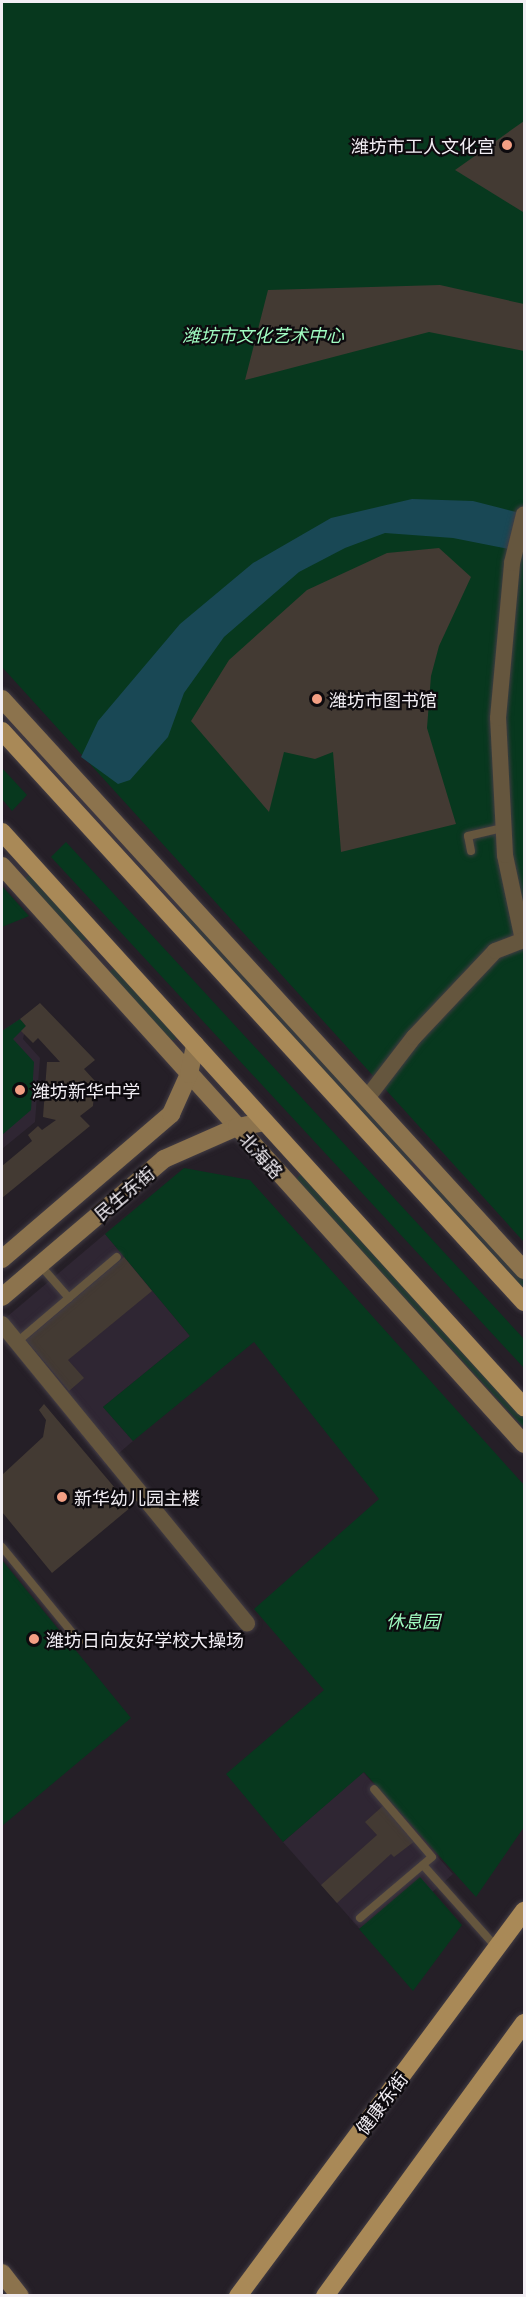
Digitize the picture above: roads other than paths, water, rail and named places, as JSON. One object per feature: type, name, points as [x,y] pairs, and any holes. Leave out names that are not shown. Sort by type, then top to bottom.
[{"type":"main road","points":[[2,731],[525,1302]]},
{"type":"main road","name":"北海路","points":[[2,832],[525,1407]]},
{"type":"main road","name":"健康东街","points":[[238,2295],[525,1911]]},
{"type":"main road","points":[[326,2295],[525,2023]]},
{"type":"street","points":[[367,1098],[414,1037],[495,951],[524,940],[504,828],[498,718],[512,563],[525,514]]},
{"type":"street","points":[[2,699],[525,1270]]},
{"type":"street","name":"北海路","points":[[2,866],[525,1444]]},
{"type":"street","name":"民生东街","points":[[2,1259],[171,1114],[189,1074],[195,1045]]},
{"type":"street","name":"民生东街","points":[[2,1297],[164,1159],[237,1127],[265,1122]]},
{"type":"street","points":[[411,1178],[426,1163]]},
{"type":"street","points":[[2,1324],[247,1623]]},
{"type":"street","points":[[2,2273],[20,2295]]},
{"type":"lane","points":[[471,851],[468,836],[504,828]]},
{"type":"lane","points":[[17,1342],[117,1257]]},
{"type":"lane","points":[[40,1265],[69,1298]]},
{"type":"lane","points":[[2,1547],[79,1641]]},
{"type":"lane","points":[[360,1918],[432,1857],[374,1789]]},
{"type":"lane","points":[[423,1865],[496,1947]]},
{"type":"water","points":[[412,499],[473,501],[524,514],[524,552],[453,538],[385,533],[345,548],[299,572],[224,637],[184,693],[168,737],[130,780],[118,784],[81,757],[98,721],[180,624],[253,563],[331,518]]},
{"type":"place","name":"潍坊市工人文化宫","points":[[507,145]]},
{"type":"place","name":"潍坊市图书馆","points":[[317,699]]},
{"type":"place","name":"潍坊新华中学","points":[[20,1090]]},
{"type":"place","name":"新华幼儿园主楼","points":[[62,1497]]},
{"type":"place","name":"潍坊日向友好学校大操场","points":[[34,1639]]},
{"type":"park label","name":"潍坊市文化艺术中心","points":[[263,334]]},
{"type":"park label","name":"休息园","points":[[413,1620]]}]
